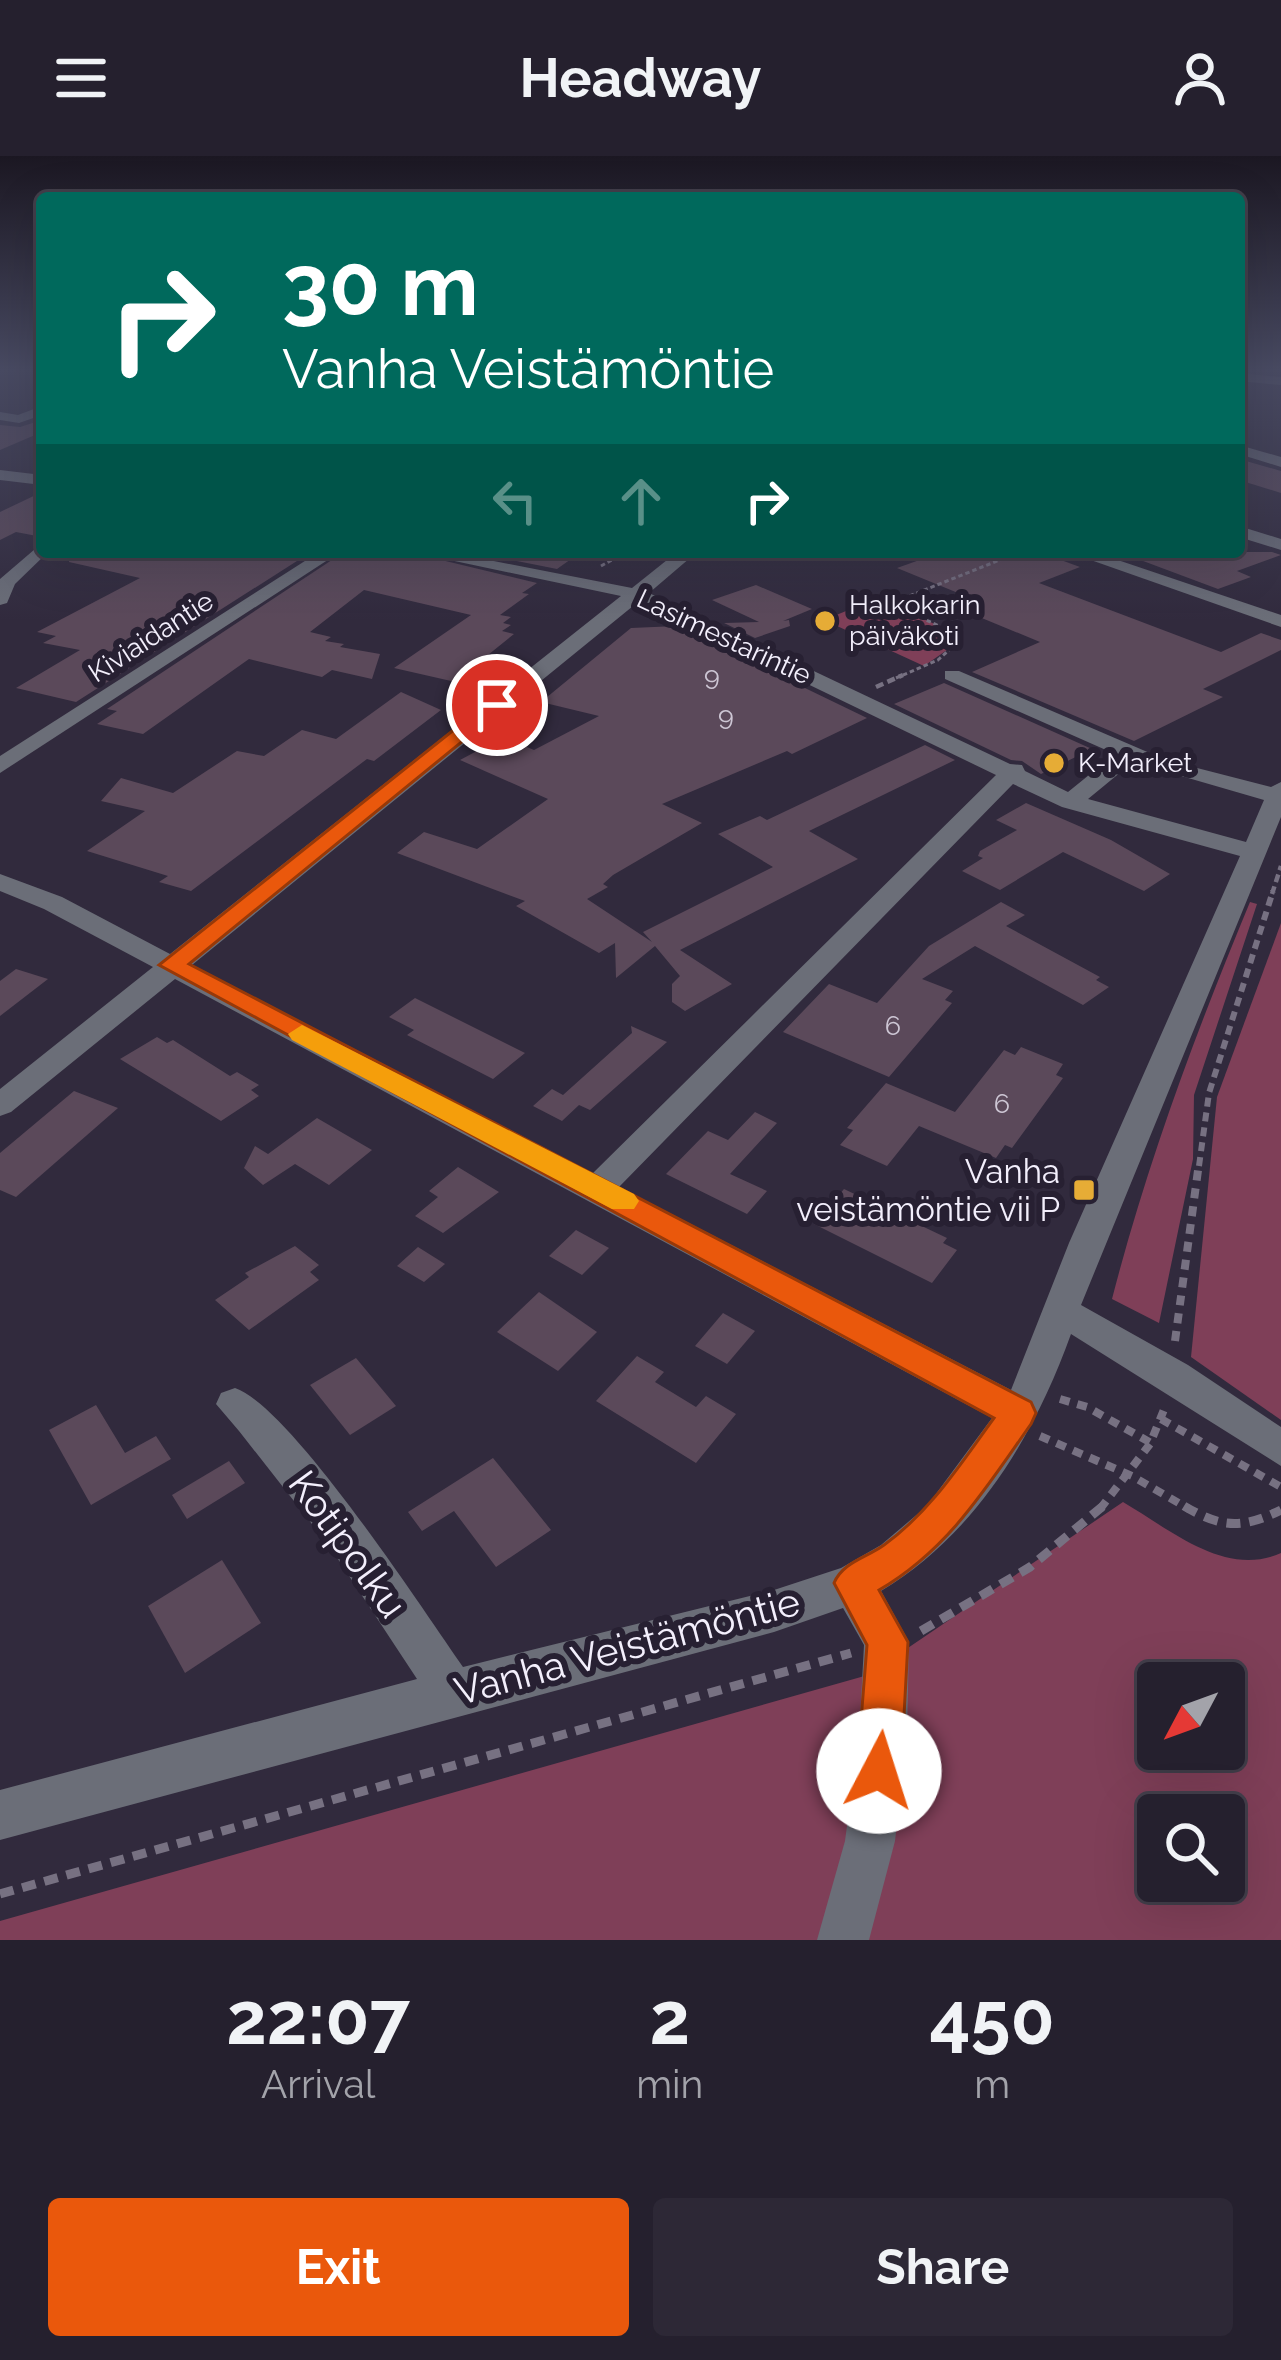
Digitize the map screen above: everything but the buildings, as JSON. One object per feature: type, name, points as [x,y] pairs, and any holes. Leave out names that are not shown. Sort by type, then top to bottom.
[{"type":"street","points":[[0,475],[36,479]]},
{"type":"street","points":[[1245,533],[1281,545]]},
{"type":"street","points":[[0,599],[7,582],[36,554]]},
{"type":"street","name":"Kiviaidantie","points":[[0,766],[322,558]]},
{"type":"street","name":"Lasimestarintie","points":[[453,558],[637,593],[1070,802],[1252,851]]},
{"type":"street","points":[[0,1105],[681,558]]},
{"type":"street","points":[[1096,558],[1281,621]]},
{"type":"street","points":[[952,675],[1130,753],[1203,778],[1279,792]]},
{"type":"street","points":[[1070,802],[1130,753]]},
{"type":"street","points":[[598,1188],[1012,772]]},
{"type":"street","name":"Vanha Veistämöntie","points":[[0,1815],[774,1611],[854,1583],[896,1559],[942,1519],[1020,1409],[1279,792]]},
{"type":"street","points":[[0,882],[52,903],[1020,1409]]},
{"type":"street","points":[[1063,1312],[1174,1376],[1281,1449]]},
{"type":"street","name":"Kotipolku","points":[[235,1404],[254,1419],[345,1534],[453,1692]]},
{"type":"street","points":[[843,1940],[869,1841],[883,1736],[887,1642],[854,1583]]},
{"type":"path","points":[[867,691],[938,660],[957,643],[939,626],[902,609],[899,600],[1005,558]]},
{"type":"path","points":[[0,1894],[887,1642],[975,1605],[1072,1532],[1132,1476],[1153,1444],[1161,1419],[1174,1376],[1174,1339],[1209,1093],[1281,866]]},
{"type":"path","points":[[1020,1409],[1087,1407],[1153,1444]]},
{"type":"path","points":[[1020,1409],[1201,1516],[1228,1526],[1248,1526],[1281,1510]]},
{"type":"path","points":[[1161,1419],[1281,1487]]},
{"type":"shaded area","points":[[878,598],[939,626],[957,643],[924,666],[824,620]]},
{"type":"shaded area","points":[[1250,902],[1257,904],[1194,1095],[1193,1159],[1159,1323],[1112,1299],[1174,1098]]},
{"type":"shaded area","points":[[1281,923],[1281,1420],[1191,1357],[1217,1097]]},
{"type":"shaded area","points":[[1123,1502],[1219,1555],[1239,1560],[1281,1553],[1281,1940],[0,1940],[0,1921],[868,1675]]},
{"type":"slow traffic","points":[[302,1034],[623,1201]]},
{"type":"place","name":"Halkokarin päiväkoti","points":[[825,621]]},
{"type":"place","name":"K-Market","points":[[1054,763]]},
{"type":"place","name":"Vanha veistämöntie vii P","points":[[1084,1190]]},
{"type":"route","points":[[497,705],[172,965],[1018,1413],[942,1519],[896,1559],[854,1583],[887,1642],[879,1771]]}]
